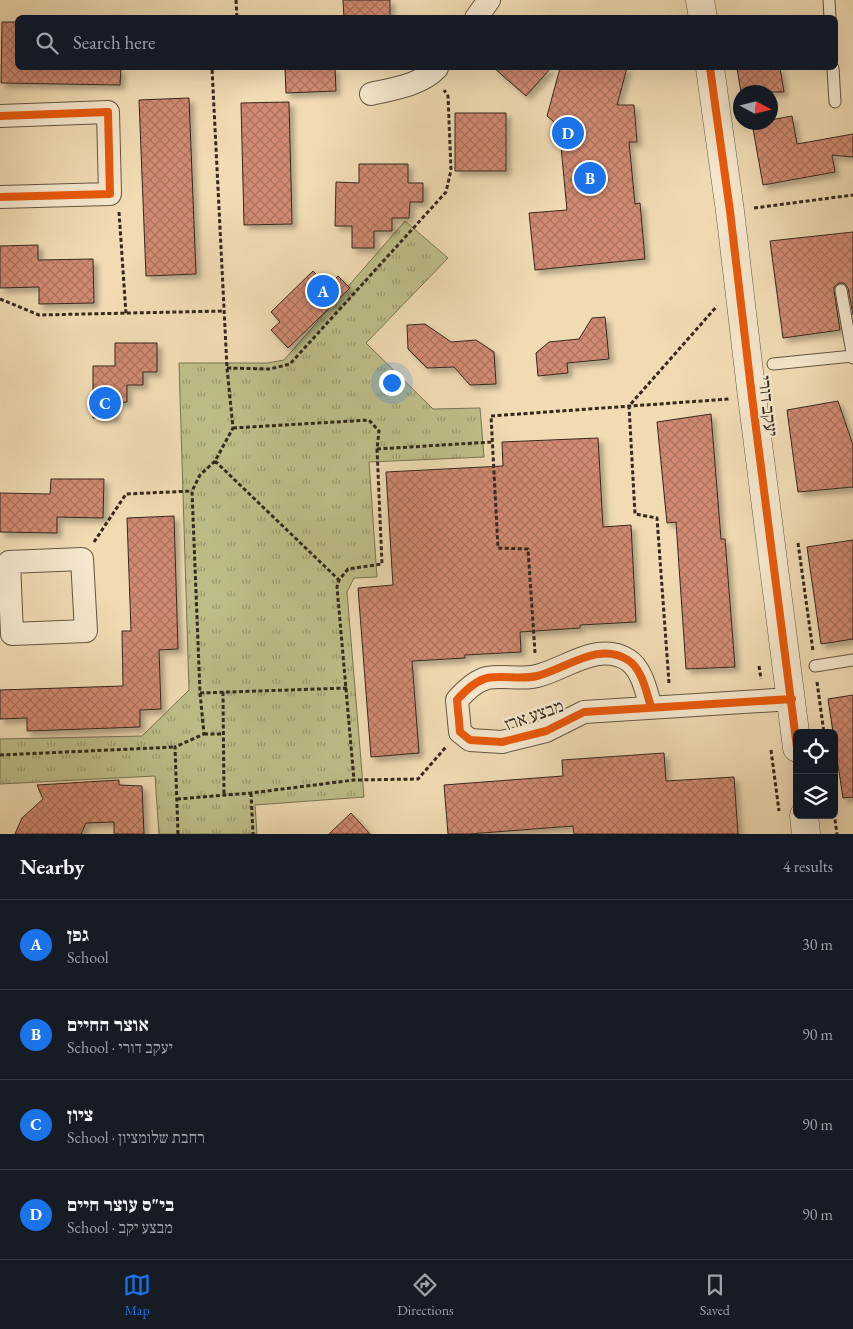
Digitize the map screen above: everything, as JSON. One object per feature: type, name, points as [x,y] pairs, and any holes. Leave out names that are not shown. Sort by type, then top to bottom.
[{"type":"street","points":[[478,15],[489,0]]},
{"type":"street","points":[[700,0],[702,15]]},
{"type":"street","points":[[371,94],[401,87],[435,70]]},
{"type":"street","name":"יעקב דורי","points":[[710,70],[730,211],[795,729]]},
{"type":"street","points":[[0,116],[108,112],[110,194],[0,197]]},
{"type":"street","points":[[82,559],[86,631],[12,634],[5,562],[82,559]]},
{"type":"street","name":"מבצע ארז","points":[[661,706],[629,660],[612,653],[590,655],[536,676],[486,678],[468,688],[457,700],[460,732],[470,740],[502,742],[546,731],[584,712],[792,699]]},
{"type":"street","points":[[804,819],[806,834]]},
{"type":"lane","points":[[829,0],[830,15]]},
{"type":"lane","points":[[833,70],[835,102]]},
{"type":"lane","points":[[773,364],[853,356],[841,290]]},
{"type":"lane","points":[[815,666],[853,660]]},
{"type":"path","points":[[236,0],[237,15]]},
{"type":"path","points":[[204,734],[200,693],[192,491],[200,475],[215,461],[233,428],[227,368],[212,70]]},
{"type":"path","points":[[227,368],[270,369],[290,364],[446,192],[451,170],[448,96],[435,70]]},
{"type":"path","points":[[110,194],[120,214],[126,314]]},
{"type":"path","points":[[730,211],[853,195]]},
{"type":"path","points":[[0,299],[39,315],[224,311]]},
{"type":"path","points":[[661,706],[657,518],[635,514],[629,406],[721,302]]},
{"type":"path","points":[[536,676],[528,549],[498,548],[491,416],[752,397]]},
{"type":"path","points":[[233,428],[369,420],[378,431],[377,449],[382,564],[348,568],[339,580],[337,587],[354,780]]},
{"type":"path","points":[[377,449],[492,442]]},
{"type":"path","points":[[215,461],[339,580]]},
{"type":"path","points":[[82,559],[126,494],[192,491]]},
{"type":"path","points":[[200,693],[347,688]]},
{"type":"path","points":[[223,692],[224,795]]},
{"type":"path","points":[[177,799],[251,793],[354,780],[418,779],[460,732]]},
{"type":"path","points":[[0,755],[175,748],[204,734],[222,734]]},
{"type":"path","points":[[175,748],[178,834]]},
{"type":"path","points":[[251,793],[253,834]]},
{"type":"path","points":[[835,819],[837,834]]},
{"type":"green space","points":[[405,221],[448,258],[366,343],[433,409],[480,408],[484,457],[369,462],[377,577],[354,578],[347,592],[364,797],[255,805],[257,834],[159,834],[155,776],[0,784],[0,739],[142,736],[189,690],[179,363],[267,363],[284,360]]},
{"type":"building","points":[[343,0],[390,0],[390,15],[344,15]]},
{"type":"building","points":[[2,22],[15,22],[15,70],[121,70],[120,85],[1,83]]},
{"type":"building","points":[[285,70],[335,70],[336,91],[286,93]]},
{"type":"building","points":[[496,70],[549,70],[526,96]]},
{"type":"building","points":[[559,70],[626,70],[617,105],[634,105],[637,142],[629,142],[635,204],[640,203],[645,259],[535,270],[529,213],[567,210],[559,126],[547,116]]},
{"type":"building","points":[[737,70],[780,70],[784,92],[778,92],[778,85],[740,85]]},
{"type":"building","points":[[189,98],[196,274],[146,276],[139,100]]},
{"type":"building","points":[[289,102],[292,224],[244,225],[241,103]]},
{"type":"building","points":[[455,113],[506,113],[506,171],[455,171]]},
{"type":"building","points":[[792,116],[797,144],[853,134],[853,157],[832,155],[835,172],[763,185],[753,130],[778,130],[778,119]]},
{"type":"building","points":[[359,164],[408,164],[408,183],[423,183],[423,202],[410,202],[409,218],[392,218],[392,231],[374,231],[374,248],[352,248],[352,226],[335,226],[336,182],[359,183]]},
{"type":"building","points":[[853,232],[853,315],[848,288],[844,283],[839,283],[834,287],[834,291],[840,330],[783,338],[770,241]]},
{"type":"building","points":[[38,245],[38,260],[93,259],[94,303],[39,304],[39,287],[0,288],[0,246]]},
{"type":"building","points":[[313,271],[328,286],[338,276],[350,288],[288,348],[271,330],[280,322],[271,312]]},
{"type":"building","points":[[605,317],[609,359],[567,363],[568,373],[538,376],[536,353],[549,342],[579,339],[592,318]]},
{"type":"building","points":[[425,324],[451,342],[476,340],[494,352],[496,384],[470,385],[454,367],[427,368],[408,349],[407,325]]},
{"type":"building","points":[[115,343],[157,343],[157,372],[143,372],[143,385],[127,385],[127,402],[115,403],[115,418],[93,418],[93,366],[115,366]]},
{"type":"building","points":[[838,401],[853,445],[853,487],[798,492],[787,410]]},
{"type":"building","points":[[711,414],[721,539],[725,539],[735,667],[686,669],[676,522],[667,523],[657,422]]},
{"type":"building","points":[[598,438],[603,527],[631,525],[636,622],[580,625],[580,628],[520,632],[521,652],[465,655],[465,658],[412,661],[419,753],[371,757],[358,588],[393,585],[386,472],[503,466],[502,442]]},
{"type":"building","points":[[51,479],[104,479],[103,518],[57,517],[57,533],[0,532],[0,493],[50,494]]},
{"type":"building","points":[[174,516],[178,649],[159,650],[161,709],[140,710],[140,727],[27,731],[27,718],[0,719],[0,690],[123,686],[122,631],[131,631],[127,518]]},
{"type":"building","points":[[853,540],[853,639],[821,644],[807,547]]},
{"type":"building","points":[[853,695],[853,797],[843,798],[838,765],[838,729],[833,729],[828,699]]},
{"type":"building","points":[[664,753],[666,781],[734,777],[738,834],[574,834],[573,826],[448,834],[444,785],[563,776],[562,760]]},
{"type":"building","points":[[119,780],[119,785],[142,786],[144,834],[114,834],[114,822],[86,823],[81,834],[15,834],[22,818],[43,799],[37,785]]},
{"type":"building","points":[[351,813],[370,834],[329,834]]},
{"type":"cycle path","points":[[710,70],[730,211],[795,729]]},
{"type":"cycle path","points":[[0,116],[108,112],[110,194],[0,197]]},
{"type":"cycle path","points":[[651,707],[643,681],[633,664],[617,655],[605,654],[582,658],[537,676],[483,679],[474,684],[457,700],[460,732],[470,740],[502,742],[546,731],[584,712],[792,699]]},
{"type":"place","name":"בי\"ס עוצר חיים","points":[[568,133]]},
{"type":"place","name":"אוצר החיים","points":[[590,178]]},
{"type":"place","name":"גפן","points":[[323,291]]},
{"type":"place","name":"ציון","points":[[105,403]]}]
